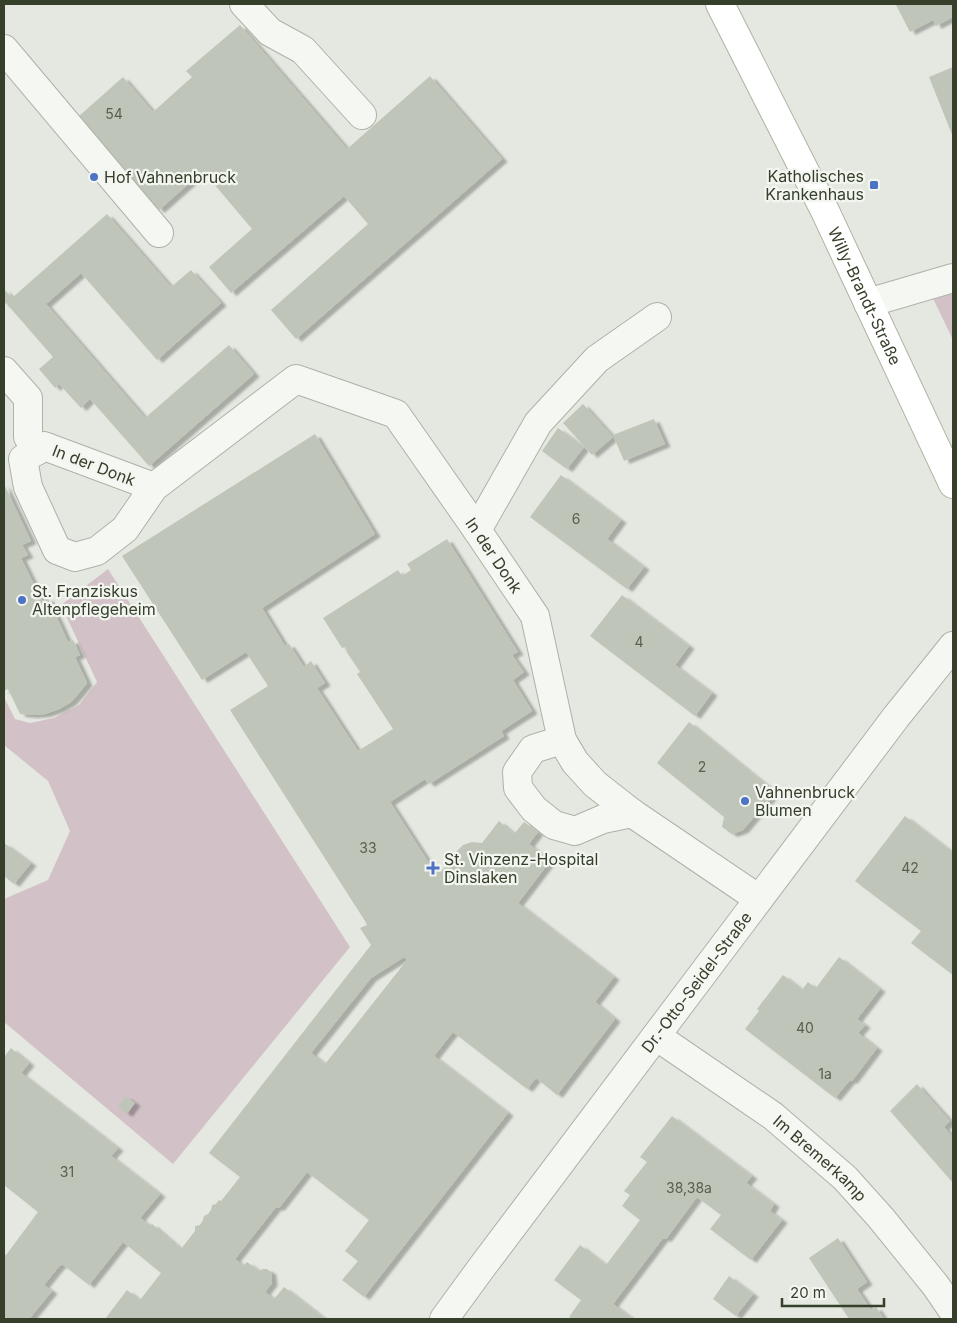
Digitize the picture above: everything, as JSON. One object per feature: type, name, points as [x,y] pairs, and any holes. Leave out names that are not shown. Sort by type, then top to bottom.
[{"type":"main road","name":"Willy-Brandt-Straße","points":[[720,4],[820,202],[953,484]]},
{"type":"street","points":[[244,4],[270,32],[303,50],[362,115]]},
{"type":"street","points":[[4,49],[159,233]]},
{"type":"street","points":[[868,304],[953,278]]},
{"type":"street","points":[[477,530],[538,423],[597,359],[657,317]]},
{"type":"street","points":[[4,371],[28,398],[28,437],[37,451]]},
{"type":"street","name":"In der Donk","points":[[154,487],[44,446],[23,459],[28,487],[57,550],[75,557],[97,551],[125,529],[154,487],[296,379],[396,414],[535,616],[562,740],[574,762],[595,784],[632,813],[759,899]]},
{"type":"street","name":"Dr.-Otto-Seidel-Straße","points":[[444,1319],[896,717],[953,646]]},
{"type":"street","points":[[562,740],[533,749],[517,772],[518,788],[534,809],[554,825],[575,831],[603,818],[632,813]]},
{"type":"street","name":"Im Bremerkamp","points":[[656,1036],[773,1116],[845,1178],[881,1218],[936,1286],[953,1311]]},
{"type":"shaded area","points":[[953,286],[953,340],[930,292]]},
{"type":"shaded area","points":[[108,569],[350,947],[173,1164],[4,1022],[4,899],[48,880],[70,831],[48,781],[4,745],[4,697],[15,719],[30,723],[54,718],[79,705],[97,682],[61,605]]},
{"type":"building","points":[[897,4],[953,4],[953,17],[936,26],[933,20],[910,32]]},
{"type":"building","points":[[240,25],[347,149],[430,76],[502,159],[296,339],[271,310],[368,224],[344,196],[231,293],[209,267],[252,229],[203,171],[159,210],[78,117],[123,77],[153,112],[192,77],[186,71]]},
{"type":"building","points":[[953,67],[953,137],[929,77]]},
{"type":"building","points":[[107,214],[171,287],[191,270],[221,303],[157,360],[81,273],[46,304],[145,418],[229,345],[254,374],[149,466],[90,399],[81,408],[59,384],[55,388],[39,369],[53,357],[6,303],[4,305],[4,289],[12,298]]},
{"type":"building","points":[[583,404],[613,437],[592,455],[563,423]]},
{"type":"building","points":[[654,419],[665,444],[624,461],[613,435]]},
{"type":"building","points":[[558,428],[584,447],[567,469],[542,451]]},
{"type":"building","name":"St. Vinzenz-Hospital Dinslaken","points":[[315,434],[375,534],[262,608],[285,646],[289,644],[304,667],[311,661],[325,683],[317,688],[358,751],[393,729],[357,674],[360,672],[345,647],[342,648],[323,618],[398,570],[402,576],[411,570],[407,564],[447,539],[518,652],[512,655],[524,672],[513,680],[532,711],[501,731],[504,736],[429,784],[425,779],[390,802],[436,874],[451,863],[455,853],[463,845],[472,842],[482,843],[499,821],[514,834],[524,822],[538,832],[529,844],[550,861],[518,903],[614,977],[595,1002],[615,1019],[557,1095],[536,1078],[527,1089],[453,1032],[434,1056],[508,1113],[364,1297],[342,1280],[358,1261],[345,1251],[369,1220],[307,1172],[279,1208],[276,1207],[235,1259],[243,1266],[247,1262],[259,1271],[267,1269],[271,1272],[272,1283],[265,1292],[274,1299],[284,1287],[325,1319],[105,1319],[127,1290],[140,1300],[161,1273],[123,1242],[89,1285],[62,1264],[44,1285],[52,1291],[29,1319],[4,1319],[4,1254],[6,1255],[38,1212],[4,1185],[4,1057],[11,1048],[29,1063],[21,1073],[118,1148],[111,1156],[160,1194],[140,1218],[150,1226],[152,1224],[181,1249],[195,1231],[195,1226],[200,1225],[204,1216],[211,1210],[212,1205],[216,1204],[219,1200],[221,1201],[240,1177],[209,1153],[371,945],[360,928],[367,925],[365,921],[230,710],[268,686],[246,652],[202,680],[122,556]],"holes":[[[404,957],[407,960],[325,1064],[311,1053],[371,978]]]},
{"type":"building","points":[[561,475],[621,520],[607,539],[644,567],[627,589],[530,517]]},
{"type":"building","name":"St. Franziskus Altenpflegeheim","points":[[4,484],[31,541],[22,545],[28,555],[21,558],[42,601],[48,598],[68,642],[73,640],[80,655],[75,657],[87,683],[71,702],[45,714],[20,714],[8,689],[4,691]]},
{"type":"building","points":[[622,595],[689,646],[675,665],[712,693],[695,716],[590,636]]},
{"type":"building","points":[[689,722],[775,792],[743,830],[732,834],[722,827],[724,817],[657,763]]},
{"type":"building","points":[[905,816],[953,853],[953,975],[911,943],[921,931],[855,881]]},
{"type":"building","points":[[4,843],[31,863],[14,884],[4,876]]},
{"type":"building","points":[[839,957],[880,989],[857,1019],[865,1025],[858,1033],[877,1048],[852,1081],[850,1080],[835,1098],[745,1029],[759,1011],[757,1009],[783,975],[802,990],[808,982],[816,988]]},
{"type":"building","points":[[917,1084],[950,1121],[944,1127],[953,1138],[953,1183],[890,1111]]},
{"type":"building","points":[[125,1096],[135,1103],[127,1114],[118,1107]]},
{"type":"building","points":[[672,1116],[752,1176],[746,1183],[774,1204],[770,1211],[782,1220],[751,1260],[710,1229],[721,1215],[697,1197],[666,1239],[663,1238],[613,1304],[633,1319],[572,1319],[569,1317],[581,1300],[554,1280],[580,1245],[606,1265],[640,1220],[622,1206],[630,1195],[624,1191],[647,1162],[640,1157]]},
{"type":"building","points":[[838,1238],[867,1282],[857,1289],[871,1310],[876,1307],[884,1319],[849,1319],[809,1258]]},
{"type":"building","points":[[729,1276],[753,1294],[736,1316],[713,1299]]},
{"type":"place","name":"Hof Vahnenbruck","points":[[94,177]]},
{"type":"place","name":"Katholisches Krankenhaus","points":[[874,185]]},
{"type":"place","name":"St. Franziskus Altenpflegeheim","points":[[22,600]]},
{"type":"place","name":"Vahnenbruck Blumen","points":[[745,801]]},
{"type":"place","name":"St. Vinzenz-Hospital Dinslaken","points":[[433,868]]}]
